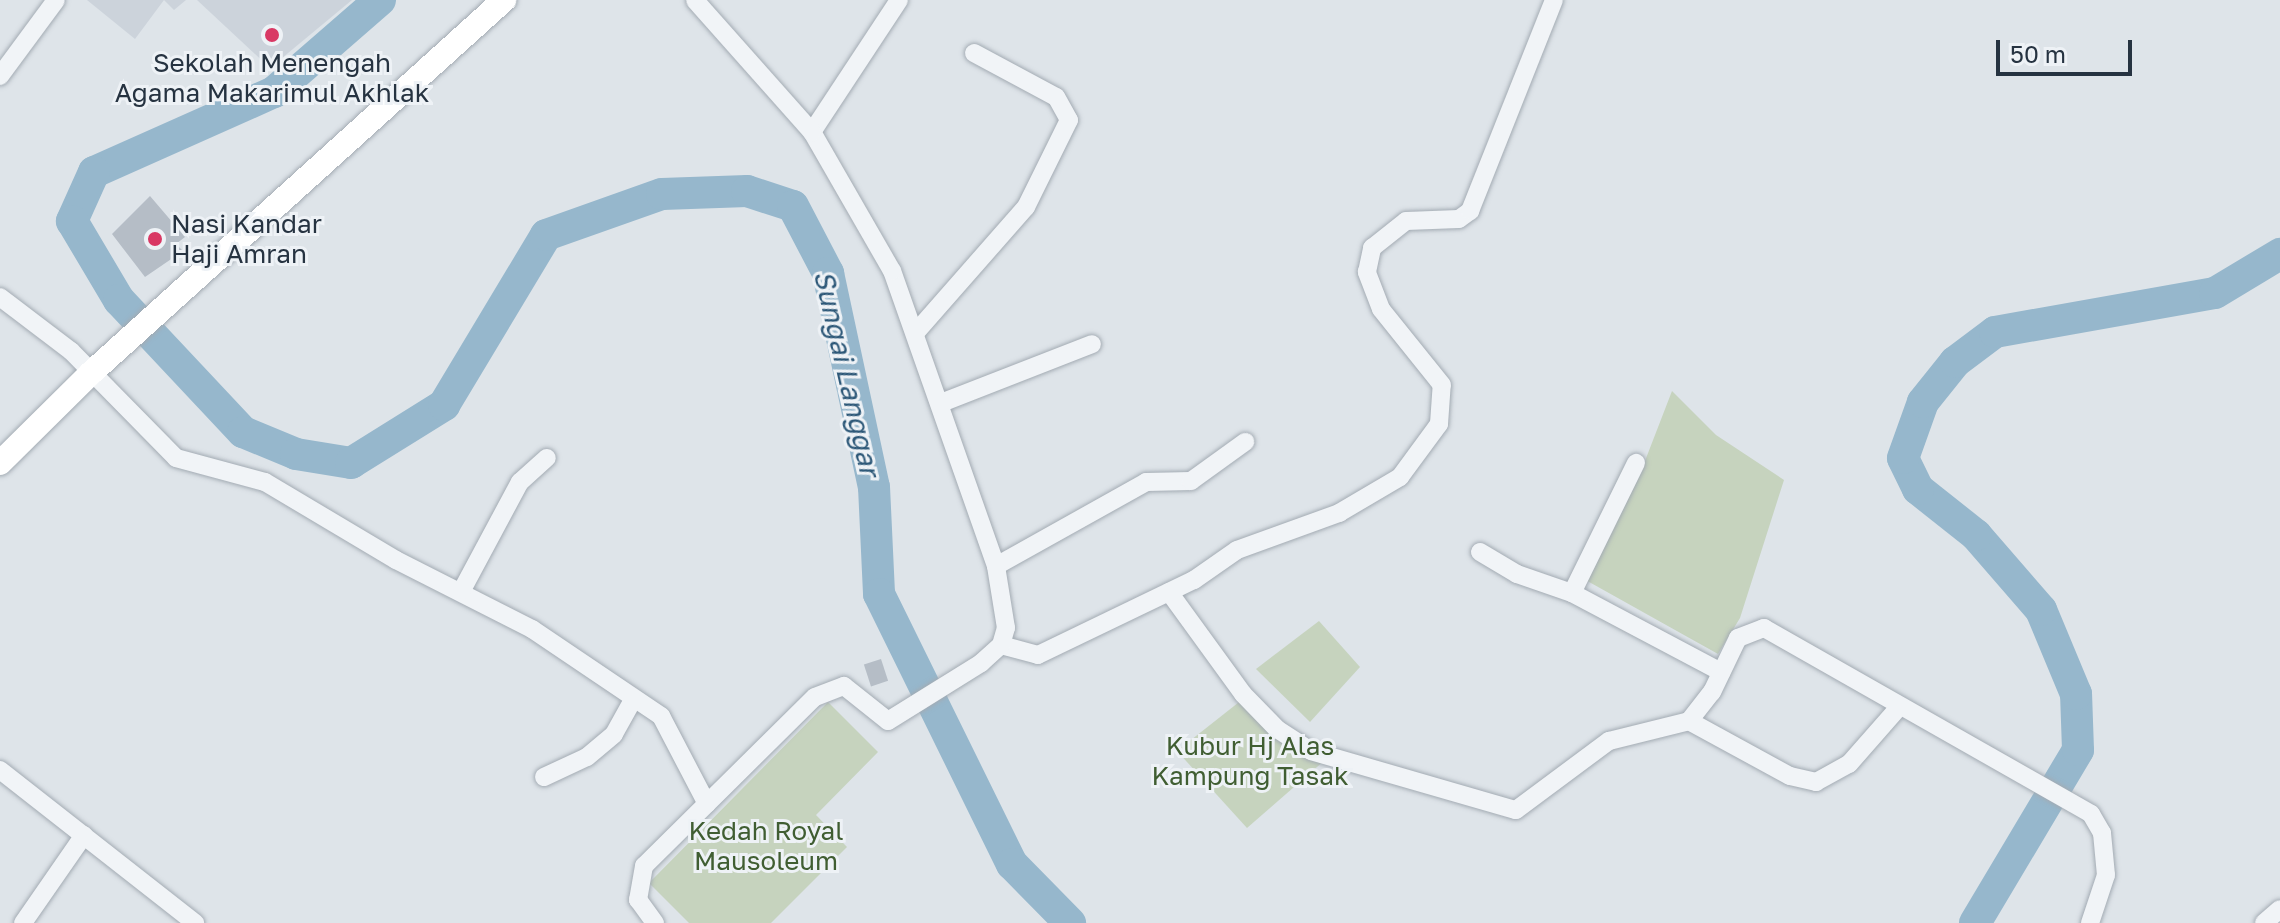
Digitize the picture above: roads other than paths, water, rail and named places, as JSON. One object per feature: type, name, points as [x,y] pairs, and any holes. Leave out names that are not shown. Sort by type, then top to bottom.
[{"type":"main road","points":[[0,463],[111,354],[504,0]]},
{"type":"street","points":[[0,76],[56,0]]},
{"type":"street","points":[[655,923],[638,900],[644,866],[829,688],[855,691],[888,721],[981,663],[1001,645],[1005,612],[996,566],[917,331],[851,192],[812,132],[695,0]]},
{"type":"street","points":[[812,132],[899,0]]},
{"type":"street","points":[[1001,645],[1038,655],[1169,592],[1237,550],[1339,513],[1400,477],[1439,424],[1442,385],[1381,309],[1367,272],[1372,248],[1406,221],[1459,219],[1470,211],[1554,0]]},
{"type":"street","points":[[917,331],[1026,207],[1069,120],[1056,97],[974,53]]},
{"type":"street","points":[[0,297],[91,373],[176,458],[265,482],[396,560],[462,590],[532,629],[632,701],[661,716],[675,732],[707,804]]},
{"type":"street","points":[[941,403],[1092,344]]},
{"type":"street","points":[[996,566],[1146,482],[1191,481],[1245,442]]},
{"type":"street","points":[[462,590],[520,482],[547,458]]},
{"type":"street","points":[[1572,593],[1636,463]]},
{"type":"street","points":[[1480,552],[1517,574],[1572,593],[1721,672]]},
{"type":"street","points":[[1169,592],[1243,694],[1288,737],[1342,762],[1503,808],[1533,802],[1609,741],[1689,721],[1790,776],[1816,782],[1849,764],[1900,706]]},
{"type":"street","points":[[1689,721],[1721,672],[1738,638],[1764,628],[2077,806],[2102,833],[2105,859],[2090,923]]},
{"type":"street","points":[[544,777],[567,771],[596,750],[632,701]]},
{"type":"street","points":[[0,770],[84,835],[185,920]]},
{"type":"street","points":[[23,923],[84,835]]},
{"type":"street","points":[[2264,923],[2280,909]]},
{"type":"waterway","name":"Sungai Langgar","points":[[380,0],[274,92],[94,172],[72,221],[119,300],[243,432],[296,454],[351,463],[444,405],[546,235],[662,194],[747,191],[793,206],[828,273],[874,487],[879,594],[1012,864],[1070,923]]},
{"type":"waterway","name":"Sungai Langgar","points":[[1975,923],[2078,750],[2076,694],[2041,610],[1976,535],[1918,489],[1903,458],[1923,402],[1955,362],[1995,332],[2215,293],[2280,254]]},
{"type":"place","name":"Sekolah Menengah Agama Makarimul Akhlak","points":[[272,35]]},
{"type":"place","name":"Nasi Kandar Haji Amran","points":[[155,239]]},
{"type":"park label","name":"Kubur Hj Alas Kampung Tasak","points":[[1250,761]]},
{"type":"park label","name":"Kedah Royal Mausoleum","points":[[766,846]]}]
